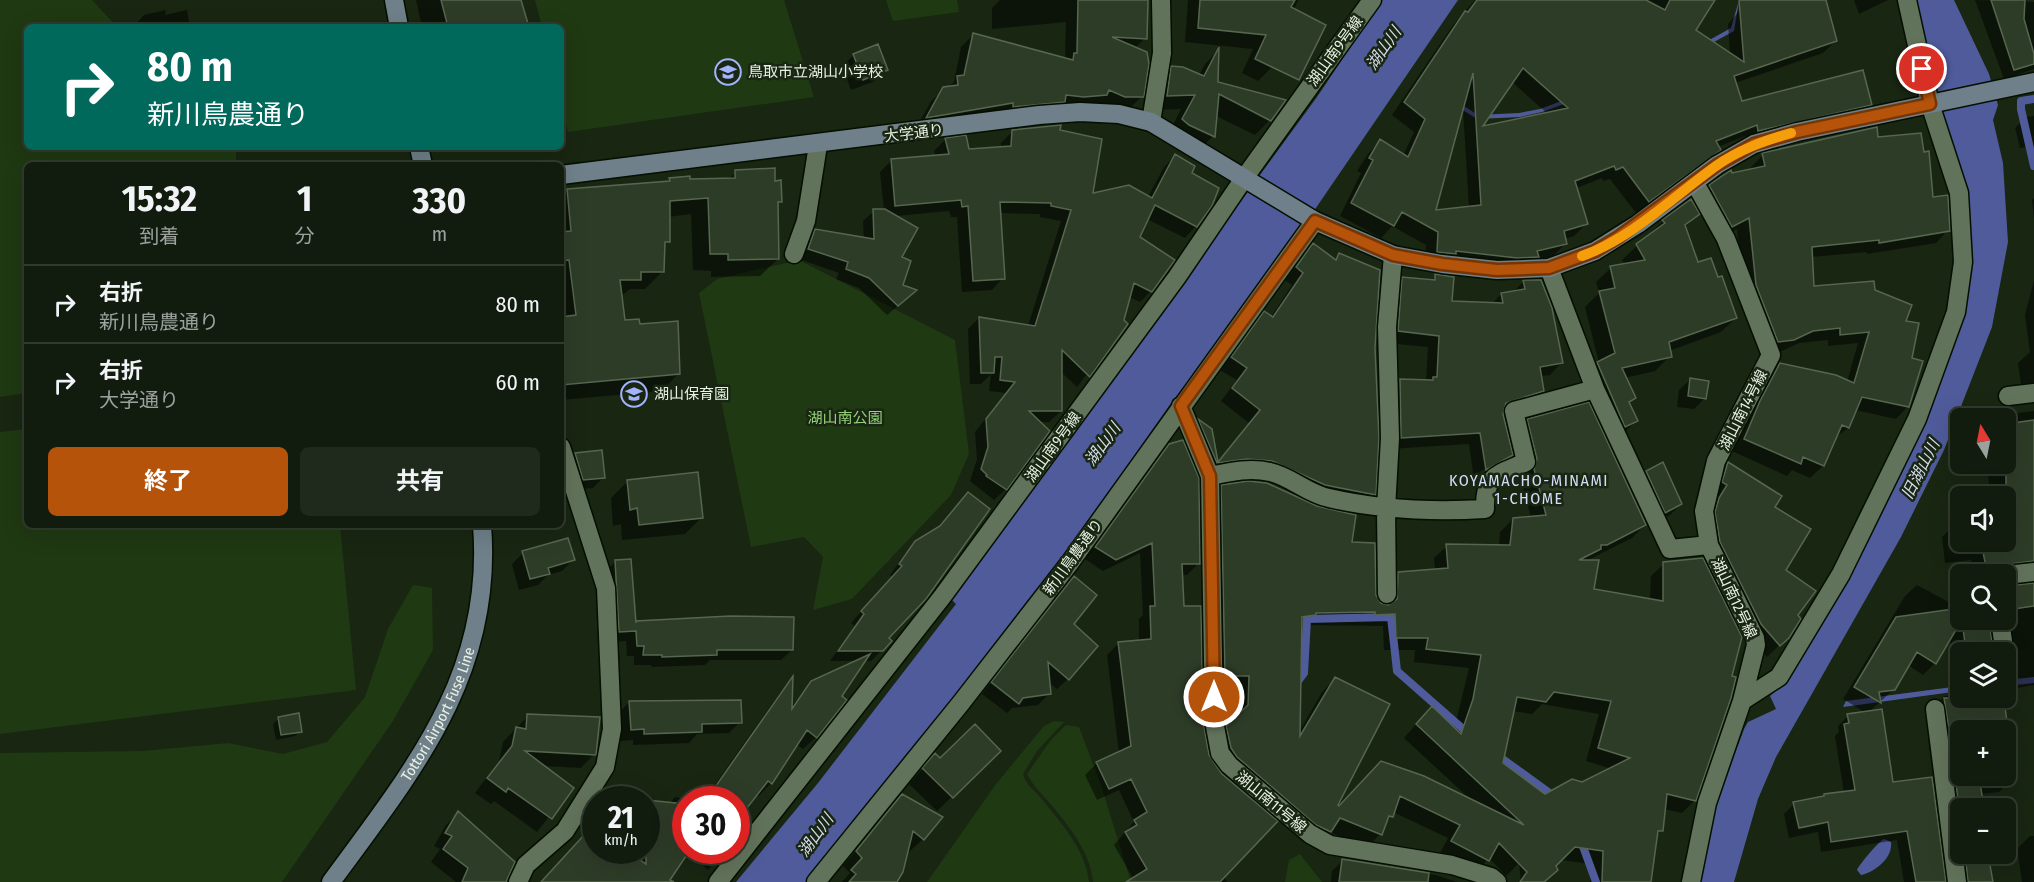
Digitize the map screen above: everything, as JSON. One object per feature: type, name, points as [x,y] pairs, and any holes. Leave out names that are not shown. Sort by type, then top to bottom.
[{"type":"street","points":[[394,0],[398,24]]},
{"type":"street","points":[[1151,122],[1162,53],[1161,0]]},
{"type":"street","name":"湖山南9号線","points":[[718,882],[942,597],[1178,277],[1372,0]]},
{"type":"street","points":[[1742,701],[1779,677],[1841,574],[1917,419],[1956,312],[1963,262],[1960,202],[1907,0]]},
{"type":"street","points":[[1314,220],[1393,255],[1442,264],[1497,270],[1549,268],[1595,251],[1617,238],[1717,165],[1754,144],[1797,132],[2034,82]]},
{"type":"street","name":"大学通り","points":[[564,176],[1080,112],[1119,114],[1151,122],[1314,220]]},
{"type":"street","points":[[794,254],[806,221],[818,145]]},
{"type":"street","name":"湖山南14号線","points":[[1695,183],[1726,239],[1772,355],[1716,461],[1704,511],[1709,545]]},
{"type":"street","name":"新川鳥農通り","points":[[816,882],[962,703],[1069,564],[1314,220]]},
{"type":"street","points":[[1387,594],[1386,509],[1390,438],[1387,327],[1393,255]]},
{"type":"street","name":"湖山南12号線","points":[[1549,268],[1595,389],[1670,549],[1709,545],[1755,638],[1742,701],[1707,802],[1691,882]]},
{"type":"street","points":[[1210,476],[1242,470],[1270,472],[1325,498],[1386,509],[1447,511],[1485,509],[1484,493],[1488,482],[1526,462],[1514,411],[1595,389]]},
{"type":"street","points":[[2008,396],[2034,393]]},
{"type":"street","name":"湖山南11号線","points":[[1181,406],[1210,476],[1214,721],[1220,753],[1240,777],[1310,834],[1330,845],[1452,865],[1497,882]]},
{"type":"street","points":[[518,882],[526,865],[565,831],[605,768],[612,729],[606,588],[564,456]]},
{"type":"street","name":"Tottori Airport Fuse Line","points":[[331,882],[390,801],[443,720],[461,678],[476,628],[481,592],[482,528]]},
{"type":"street","points":[[2016,574],[2034,572]]},
{"type":"street","points":[[2001,630],[2003,641]]},
{"type":"street","points":[[1935,709],[1957,882]]},
{"type":"green space","points":[[0,0],[92,0],[114,24],[24,24],[24,150],[236,150],[236,162],[24,162],[24,393],[0,397]]},
{"type":"green space","points":[[535,0],[784,0],[814,97],[568,132],[564,117],[564,24],[541,24]]},
{"type":"green space","points":[[886,0],[957,0],[959,12],[893,21]]},
{"type":"green space","name":"湖山南公園","points":[[799,260],[955,340],[969,454],[951,495],[852,599],[813,610],[823,557],[804,537],[751,547],[699,293],[717,279]]},
{"type":"green space","points":[[24,429],[24,528],[340,528],[356,690],[0,734],[0,432]]},
{"type":"green space","points":[[413,585],[432,588],[433,650],[393,721],[282,882],[0,882],[0,753],[143,751],[228,743],[283,754],[327,742],[365,697],[388,629]]},
{"type":"green space","points":[[1054,721],[1064,722],[1037,751],[1023,774],[1028,784],[1071,837],[1083,859],[1089,882],[927,882],[996,784],[1044,726]]},
{"type":"green space","points":[[1066,725],[1079,727],[1101,785],[1131,882],[1093,882],[1083,849],[1027,774],[1050,741]]},
{"type":"green space","points":[[1300,854],[1322,882],[1285,882],[1289,860]]},
{"type":"water","name":"湖山川","points":[[1382,0],[1458,0],[1292,243],[1169,406],[1028,608],[827,858],[807,882],[736,882],[818,783],[956,604],[950,598],[1317,97]]},
{"type":"water","points":[[1739,0],[1734,31],[1674,64],[1542,112],[1520,117],[1477,119],[1417,81],[1420,78],[1478,115],[1519,113],[1540,109],[1675,59],[1731,28]]},
{"type":"water","name":"旧湖山川","points":[[1916,0],[1954,0],[1989,74],[1998,105],[1993,120],[2003,163],[2008,242],[1992,327],[1960,408],[1950,408],[1950,435],[1901,537],[1776,757],[1758,799],[1734,882],[1699,882],[1706,832],[1744,729],[1748,722],[1776,709],[1770,696],[1779,688],[1793,665],[1966,294],[1941,115]]},
{"type":"water","points":[[2034,677],[2034,683],[2016,685],[2016,679]]},
{"type":"water","points":[[1950,687],[1950,692],[1843,707],[1846,701]]},
{"type":"water","points":[[1884,839],[1891,842],[1886,859],[1872,871],[1861,875],[1857,870],[1858,867]]},
{"type":"building","points":[[441,0],[521,0],[528,24],[447,24]]},
{"type":"building","points":[[1078,0],[1148,0],[1147,39],[1112,37],[1147,52],[1149,64],[1144,97],[1125,97],[1109,90],[1107,95],[1084,97],[1066,95],[1065,102],[1013,107],[1013,103],[926,118],[943,87],[958,85],[957,76],[964,75],[973,33],[1073,60],[1074,53],[1077,53]]},
{"type":"building","points":[[1200,0],[1295,0],[1291,7],[1326,25],[1299,80],[1255,59],[1266,35],[1198,28]]},
{"type":"building","points":[[1477,0],[1646,0],[1665,10],[1670,0],[1715,0],[1696,30],[1744,62],[1739,0],[1826,0],[1837,41],[1734,76],[1742,101],[1863,70],[1872,105],[1758,131],[1757,125],[1716,141],[1721,150],[1649,202],[1623,167],[1616,170],[1614,166],[1575,181],[1588,224],[1564,231],[1567,244],[1537,251],[1539,257],[1517,258],[1456,251],[1456,254],[1437,252],[1438,232],[1402,212],[1394,226],[1351,203],[1373,160],[1369,158],[1380,139],[1408,157],[1425,119],[1404,102],[1465,11],[1468,12]],"holes":[[[1523,68],[1568,108],[1483,126]],[[1473,73],[1481,205],[1436,210]]]},
{"type":"building","points":[[1991,0],[2025,0],[2024,19],[2034,54],[2034,64],[2014,70]]},
{"type":"building","points":[[878,44],[888,70],[863,80],[853,54]]},
{"type":"building","points":[[1219,47],[1218,82],[1286,100],[1271,121],[1219,94],[1215,137],[1189,125],[1182,119],[1195,95],[1167,96],[1171,66],[1183,67],[1204,76]]},
{"type":"building","points":[[1061,125],[1060,130],[1102,139],[1093,193],[1129,185],[1152,198],[1175,154],[1195,166],[1192,173],[1219,188],[1212,206],[1197,227],[1155,205],[1140,237],[1175,260],[1152,292],[1134,283],[1124,320],[1128,324],[1090,377],[1062,350],[1062,411],[1029,411],[1050,431],[1007,490],[986,476],[981,469],[988,447],[986,419],[1015,382],[1000,380],[1002,357],[995,357],[994,373],[981,373],[979,317],[1035,326],[1071,210],[1051,206],[1051,203],[1000,202],[1005,279],[973,281],[968,206],[962,207],[961,200],[895,206],[891,159],[949,154],[945,138],[966,135],[969,149],[1011,146],[1012,130]]},
{"type":"building","points":[[1877,127],[1878,137],[1921,133],[1924,152],[1929,151],[1933,197],[1948,195],[1950,231],[1879,243],[1879,240],[1812,247],[1814,286],[1874,281],[1875,290],[1912,305],[1906,321],[1919,323],[1912,358],[1923,361],[1909,407],[1862,397],[1849,428],[1842,425],[1824,466],[1803,457],[1801,464],[1744,439],[1760,401],[1780,363],[1836,375],[1854,383],[1869,332],[1840,335],[1840,328],[1813,331],[1794,340],[1778,342],[1756,285],[1749,218],[1732,227],[1709,185],[1731,170],[1732,173],[1765,166],[1762,153]]},
{"type":"building","points":[[775,168],[775,181],[781,180],[782,202],[778,202],[779,259],[728,260],[728,254],[710,254],[708,198],[670,201],[670,242],[665,242],[664,272],[641,272],[641,280],[620,280],[625,320],[639,319],[640,324],[678,321],[680,374],[564,385],[564,317],[576,315],[569,260],[564,261],[564,232],[571,231],[567,189],[670,181],[669,178],[690,176],[690,179],[735,178],[735,170]]},
{"type":"building","points":[[1691,199],[1700,214],[1685,225],[1698,262],[1711,258],[1718,277],[1722,276],[1737,318],[1669,342],[1672,357],[1622,368],[1636,398],[1629,402],[1638,421],[1625,427],[1597,362],[1615,353],[1599,291],[1615,288],[1610,266],[1645,260],[1636,244],[1665,223],[1662,220]]},
{"type":"building","points":[[873,209],[885,209],[918,228],[902,257],[911,261],[903,285],[917,290],[898,306],[869,278],[846,269],[848,262],[808,249],[815,229],[874,239]]},
{"type":"building","points":[[1313,243],[1336,260],[1339,253],[1380,270],[1375,348],[1379,438],[1376,495],[1325,485],[1272,461],[1247,459],[1217,463],[1198,419],[1212,429],[1218,462],[1260,410],[1232,388],[1247,368],[1231,357],[1264,311],[1273,317],[1303,273],[1296,267]]},
{"type":"building","points":[[1435,274],[1454,277],[1452,301],[1503,303],[1501,293],[1525,289],[1523,280],[1541,280],[1552,308],[1563,363],[1540,367],[1544,391],[1506,403],[1503,414],[1513,455],[1486,470],[1480,433],[1401,438],[1400,379],[1433,380],[1433,377],[1437,377],[1439,336],[1398,331],[1402,277],[1435,280]]},
{"type":"building","points":[[1690,378],[1709,381],[1706,399],[1688,396]]},
{"type":"building","points":[[1589,402],[1646,525],[1607,545],[1601,545],[1601,549],[1579,560],[1599,560],[1594,589],[1663,601],[1663,562],[1703,558],[1742,637],[1732,676],[1736,677],[1731,698],[1696,801],[1667,794],[1663,831],[1658,831],[1651,882],[1602,882],[1603,851],[1575,847],[1556,866],[1558,870],[1544,882],[1520,882],[1527,872],[1499,843],[1489,861],[1451,841],[1460,825],[1400,796],[1393,817],[1389,816],[1382,835],[1340,818],[1331,832],[1316,825],[1237,757],[1231,748],[1226,726],[1248,705],[1249,676],[1225,676],[1221,485],[1248,481],[1267,483],[1317,506],[1356,515],[1352,542],[1375,543],[1376,595],[1381,603],[1388,605],[1397,599],[1398,572],[1448,568],[1446,544],[1510,545],[1513,518],[1546,515],[1534,469],[1537,459],[1527,419]],"holes":[[[1375,612],[1375,615],[1395,614],[1396,638],[1428,638],[1426,649],[1481,655],[1473,699],[1461,734],[1432,706],[1416,724],[1524,825],[1424,776],[1381,761],[1338,805],[1390,704],[1335,677],[1300,736],[1302,617],[1316,615],[1316,613]],[[1554,692],[1611,701],[1598,748],[1630,758],[1582,782],[1572,779],[1545,794],[1503,763],[1517,697],[1546,702]]]},
{"type":"building","points":[[2034,420],[2034,561],[1985,564],[1983,552],[2016,552],[2016,486],[2006,486],[2006,474],[2016,474],[2016,423]]},
{"type":"building","points":[[1183,440],[1199,478],[1200,564],[1182,564],[1184,606],[1201,606],[1203,721],[1209,755],[1222,774],[1278,821],[1220,882],[1126,882],[1147,869],[1125,832],[1137,825],[1134,820],[1147,812],[1131,779],[1109,789],[1096,762],[1131,746],[1118,642],[1151,639],[1150,606],[1155,606],[1152,543],[1116,560],[1095,547],[1169,444]]},
{"type":"building","points":[[602,450],[605,478],[583,480],[575,453]]},
{"type":"building","points":[[1663,462],[1682,504],[1665,513],[1646,471]]},
{"type":"building","points":[[1728,462],[1782,496],[1775,507],[1811,529],[1786,570],[1816,591],[1798,615],[1801,619],[1789,638],[1780,646],[1761,624],[1720,542],[1715,512],[1719,498],[1727,485],[1722,482]]},
{"type":"building","points":[[698,472],[703,518],[639,525],[637,508],[630,510],[627,480]]},
{"type":"building","points":[[968,492],[990,509],[926,599],[889,638],[892,641],[883,651],[838,651],[864,614],[861,611],[902,566],[899,564],[915,541],[940,526]]},
{"type":"building","points":[[568,538],[575,560],[548,568],[550,574],[530,579],[522,551]]},
{"type":"building","points":[[631,559],[636,623],[636,621],[730,616],[794,617],[793,650],[717,650],[717,655],[662,657],[662,655],[643,655],[644,646],[637,646],[636,631],[619,632],[615,560]]},
{"type":"building","points":[[1074,576],[1097,595],[1074,624],[1098,646],[1069,680],[1048,662],[1051,694],[1023,698],[1019,704],[991,682]]},
{"type":"building","points":[[2034,583],[2034,606],[2016,609],[2016,585]]},
{"type":"building","points":[[1950,609],[1950,630],[1956,630],[1936,664],[1917,652],[1895,690],[1879,692],[1881,703],[1854,687],[1896,617]]},
{"type":"building","points":[[1963,630],[1990,630],[1992,642],[1965,642]]},
{"type":"building","points":[[870,654],[842,696],[847,700],[817,738],[807,730],[772,784],[768,781],[750,804],[750,786],[716,786],[793,676],[792,709],[811,681]]},
{"type":"building","points":[[1944,698],[1950,698],[1950,708],[2005,708],[2007,720],[1950,720],[1949,730]]},
{"type":"building","points":[[741,700],[742,723],[702,724],[702,732],[644,734],[644,729],[631,730],[629,701]]},
{"type":"building","points":[[1882,709],[1893,782],[1932,777],[1946,882],[1916,882],[1907,831],[1831,842],[1828,822],[1799,828],[1793,802],[1824,796],[1824,794],[1855,790],[1844,724],[1849,723],[1847,714]]},
{"type":"building","points":[[299,713],[302,732],[281,735],[278,717]]},
{"type":"building","points":[[527,714],[600,717],[596,755],[525,751],[574,788],[552,819],[508,788],[506,792],[487,778],[512,746],[516,727],[526,729]]},
{"type":"building","points":[[975,724],[1001,751],[953,798],[922,768],[935,753],[940,758]]},
{"type":"building","points":[[1956,786],[1981,786],[1982,798],[1958,798]]},
{"type":"building","points":[[902,794],[943,817],[924,840],[913,831],[903,872],[897,882],[849,882],[856,874],[851,870],[862,858],[856,851]]},
{"type":"building","points":[[660,801],[672,803],[672,864],[681,864],[670,880],[674,882],[541,882],[582,837],[582,864],[660,864]]},
{"type":"building","points":[[458,811],[515,862],[506,882],[462,882],[468,868],[443,849],[452,836],[445,833]]},
{"type":"building","points":[[1342,859],[1429,873],[1428,882],[1339,882]]},
{"type":"building","points":[[1966,864],[1990,864],[1993,882],[1968,882]]},
{"type":"waterway","points":[[2034,99],[2021,101],[2034,166]]},
{"type":"waterway","points":[[1295,685],[1304,673],[1307,619],[1391,617],[1397,671],[1471,736]]},
{"type":"waterway","points":[[1497,755],[1555,797]]},
{"type":"waterway","points":[[1581,841],[1596,882]]},
{"type":"slow traffic","points":[[1582,256],[1595,251],[1638,224],[1717,165],[1754,144],[1791,133]]},
{"type":"place","name":"鳥取市立湖山小学校","points":[[728,72]]},
{"type":"place","name":"湖山保育園","points":[[634,394]]},
{"type":"district","name":"KOYAMACHO-MINAMI 1-CHOME","points":[[1529,489]]},
{"type":"route","points":[[1214,697],[1210,476],[1181,406],[1315,221],[1393,255],[1442,264],[1497,270],[1549,268],[1595,251],[1617,238],[1717,165],[1754,144],[1797,132],[1930,104],[1922,69]]}]
